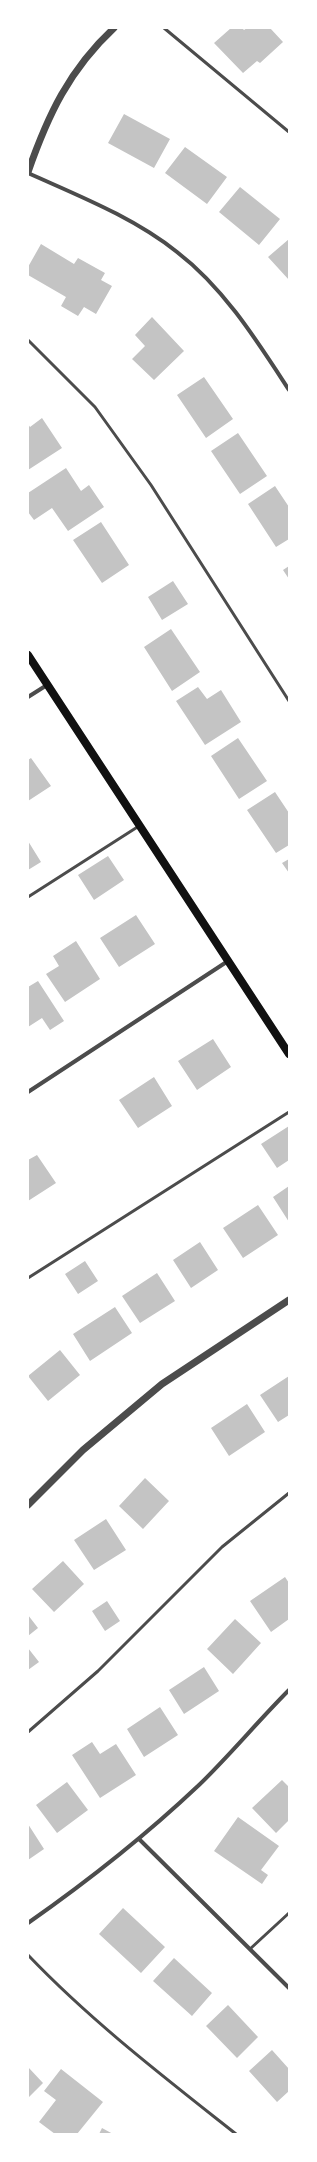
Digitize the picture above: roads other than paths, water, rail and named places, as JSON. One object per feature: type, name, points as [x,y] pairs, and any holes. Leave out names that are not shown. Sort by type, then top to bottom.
[{"type":"main road","points":[[28,655],[289,1054]]},
{"type":"street","points":[[114,28],[98,43],[78,68],[59,96],[43,130],[28,172],[107,208],[148,231],[178,252],[205,277],[233,310],[259,344],[289,390]]},
{"type":"street","points":[[28,697],[47,685]]},
{"type":"street","points":[[28,1092],[228,961]]},
{"type":"street","points":[[28,1505],[83,1450],[144,1398],[162,1384],[289,1300]]},
{"type":"street","points":[[28,1923],[139,1839],[200,1784],[289,1690]]},
{"type":"street","points":[[139,1839],[289,1988]]},
{"type":"lane","points":[[164,28],[289,132]]},
{"type":"lane","points":[[28,340],[95,407],[151,485],[289,701]]},
{"type":"lane","points":[[28,897],[140,825]]},
{"type":"lane","points":[[28,1278],[289,1112]]},
{"type":"lane","points":[[28,1732],[98,1671],[222,1547],[289,1493]]},
{"type":"lane","points":[[250,1949],[289,1913]]},
{"type":"lane","points":[[28,1955],[62,1990],[166,2078],[236,2134]]}]
